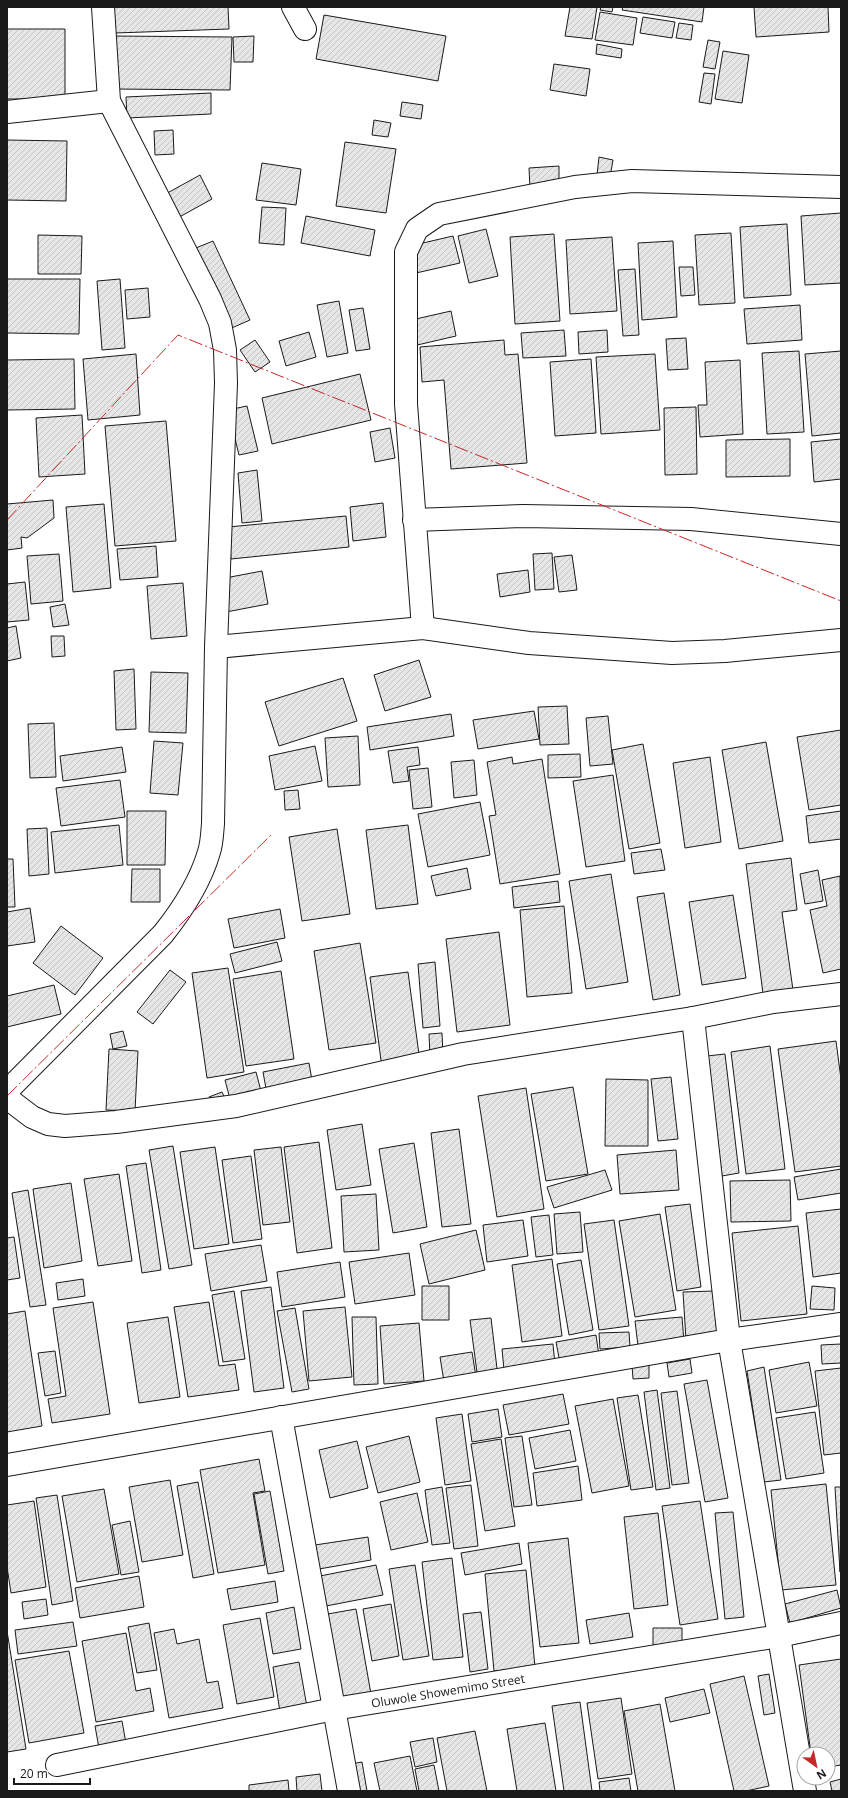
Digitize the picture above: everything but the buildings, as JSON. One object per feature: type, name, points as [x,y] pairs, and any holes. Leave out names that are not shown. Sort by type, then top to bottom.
[{"type":"street","points":[[7,1090],[163,934],[182,910],[200,876],[210,850],[213,824],[216,647],[226,383],[225,350],[220,323],[109,101],[103,7]]},
{"type":"street","points":[[293,7],[305,29]]},
{"type":"street","points":[[7,112],[109,101]]},
{"type":"street","points":[[423,628],[406,404],[406,252],[417,229],[439,214],[560,190],[632,181],[841,187]]},
{"type":"street","points":[[414,520],[523,516],[690,519],[841,534]]},
{"type":"street","points":[[216,647],[423,628],[529,643],[672,653],[725,651],[841,640]]},
{"type":"street","points":[[7,1098],[32,1116],[48,1124],[65,1126],[116,1122],[236,1106],[463,1054],[693,1018],[773,1002],[841,994]]},
{"type":"street","points":[[693,1018],[729,1340],[806,1791]]},
{"type":"street","points":[[7,1466],[729,1340],[841,1324]]},
{"type":"street","points":[[281,1417],[349,1791]]},
{"type":"street","name":"Oluwole Showemimo Street","points":[[57,1765],[334,1709],[779,1636],[841,1623]]},
{"type":"power","points":[[7,520],[178,335],[841,601]]},
{"type":"power","points":[[7,1096],[272,834]]}]
